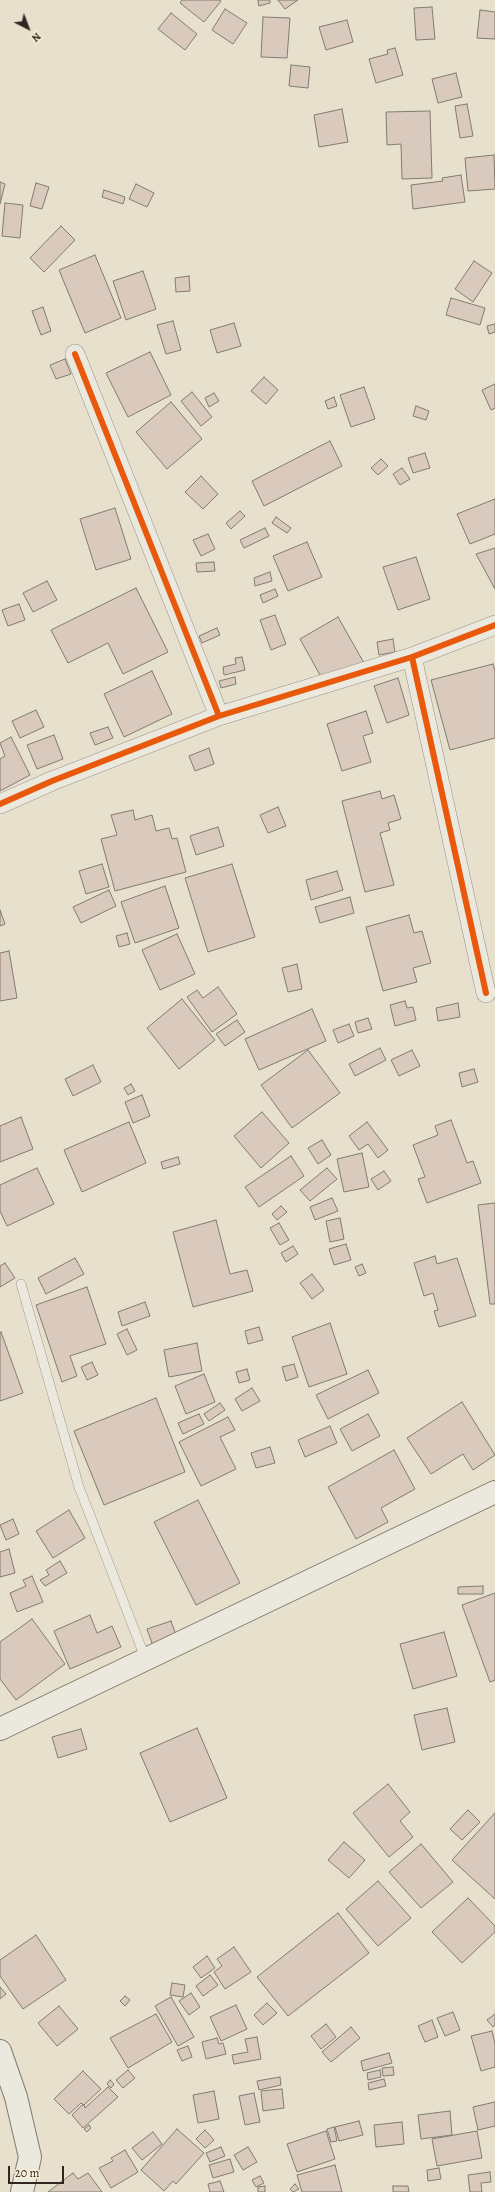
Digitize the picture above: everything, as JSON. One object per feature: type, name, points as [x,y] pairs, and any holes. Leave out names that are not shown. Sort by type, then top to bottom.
[{"type":"main road","points":[[0,1729],[495,1492]]},
{"type":"main road","points":[[0,2051],[16,2097],[30,2157],[22,2192]]},
{"type":"street","points":[[75,354],[219,716]]},
{"type":"street","points":[[0,804],[52,781],[219,716],[412,657],[495,625]]},
{"type":"street","points":[[412,657],[486,994]]},
{"type":"lane","points":[[21,1284],[80,1487],[146,1660]]},
{"type":"building","points":[[182,0],[221,1],[204,22],[180,3]]},
{"type":"building","points":[[258,0],[270,0],[270,3],[259,6]]},
{"type":"building","points":[[278,0],[298,0],[285,9]]},
{"type":"building","points":[[432,7],[435,39],[416,40],[414,8]]},
{"type":"building","points":[[225,9],[247,23],[233,44],[212,30]]},
{"type":"building","points":[[480,10],[495,12],[495,39],[477,38]]},
{"type":"building","points":[[171,13],[197,34],[185,50],[158,29]]},
{"type":"building","points":[[263,17],[290,18],[287,58],[261,57]]},
{"type":"building","points":[[347,20],[353,42],[326,50],[319,27]]},
{"type":"building","points":[[395,48],[403,75],[376,83],[369,59],[388,54],[387,50]]},
{"type":"building","points":[[291,65],[310,67],[308,88],[289,86]]},
{"type":"building","points":[[456,73],[462,97],[438,103],[432,79]]},
{"type":"building","points":[[467,104],[473,136],[460,138],[455,106]]},
{"type":"building","points":[[342,109],[348,142],[319,147],[314,115]]},
{"type":"building","points":[[430,111],[432,178],[402,179],[401,144],[387,145],[386,112]]},
{"type":"building","points":[[494,155],[495,189],[468,191],[465,158]]},
{"type":"building","points":[[461,175],[465,202],[413,209],[411,185],[443,181],[442,178]]},
{"type":"building","points":[[0,182],[5,184],[0,204]]},
{"type":"building","points":[[36,183],[49,187],[42,209],[30,206]]},
{"type":"building","points":[[136,184],[154,193],[147,207],[129,199]]},
{"type":"building","points":[[104,190],[125,197],[123,204],[102,197]]},
{"type":"building","points":[[5,203],[23,205],[20,238],[2,236]]},
{"type":"building","points":[[61,226],[75,240],[44,272],[30,258]]},
{"type":"building","points":[[95,255],[121,318],[85,333],[59,270]]},
{"type":"building","points":[[474,261],[492,273],[473,302],[455,289]]},
{"type":"building","points":[[143,271],[156,309],[126,320],[113,281]]},
{"type":"building","points":[[189,276],[190,291],[176,292],[175,278]]},
{"type":"building","points":[[451,298],[485,308],[480,325],[446,315]]},
{"type":"building","points":[[43,307],[51,331],[41,335],[32,311]]},
{"type":"building","points":[[173,321],[181,350],[166,354],[157,325]]},
{"type":"building","points":[[234,323],[241,346],[217,353],[210,330]]},
{"type":"building","points":[[495,324],[495,332],[489,334],[487,326]]},
{"type":"building","points":[[150,352],[171,395],[128,417],[106,373]]},
{"type":"building","points":[[65,359],[71,374],[56,379],[50,365]]},
{"type":"building","points":[[264,377],[278,390],[266,404],[251,391]]},
{"type":"building","points":[[495,384],[495,408],[491,410],[482,390]]},
{"type":"building","points":[[364,387],[375,419],[351,427],[340,395]]},
{"type":"building","points":[[192,392],[212,417],[201,426],[181,401]]},
{"type":"building","points":[[214,393],[219,401],[209,407],[205,398]]},
{"type":"building","points":[[334,397],[337,406],[328,409],[325,401]]},
{"type":"building","points":[[171,402],[202,439],[167,469],[136,432]]},
{"type":"building","points":[[416,406],[429,411],[426,420],[413,416]]},
{"type":"building","points":[[330,441],[342,466],[264,506],[252,481]]},
{"type":"building","points":[[425,453],[430,468],[413,473],[408,458]]},
{"type":"building","points":[[381,459],[388,466],[378,475],[371,468]]},
{"type":"building","points":[[402,468],[410,479],[400,485],[393,474]]},
{"type":"building","points":[[201,476],[218,494],[203,509],[185,492]]},
{"type":"building","points":[[495,499],[495,534],[470,544],[457,514]]},
{"type":"building","points":[[115,508],[131,559],[96,570],[80,519]]},
{"type":"building","points":[[240,511],[245,516],[231,529],[226,523]]},
{"type":"building","points":[[276,517],[291,528],[287,533],[272,523]]},
{"type":"building","points":[[265,528],[269,536],[244,548],[240,540]]},
{"type":"building","points":[[208,534],[215,549],[201,556],[193,540]]},
{"type":"building","points":[[307,542],[322,577],[288,591],[273,556]]},
{"type":"building","points":[[495,548],[495,589],[476,554]]},
{"type":"building","points":[[416,557],[430,599],[398,610],[383,567]]},
{"type":"building","points":[[214,562],[215,571],[197,572],[196,563]]},
{"type":"building","points":[[270,572],[272,581],[255,586],[254,578]]},
{"type":"building","points":[[47,581],[57,600],[33,612],[23,593]]},
{"type":"building","points":[[136,588],[168,652],[123,674],[108,643],[68,663],[51,630]]},
{"type":"building","points":[[275,589],[278,596],[263,603],[260,595]]},
{"type":"building","points":[[19,604],[25,620],[8,626],[2,610]]},
{"type":"building","points":[[275,615],[286,644],[271,650],[260,620]]},
{"type":"building","points":[[338,617],[364,663],[325,684],[300,639]]},
{"type":"building","points":[[217,628],[220,635],[202,643],[199,636]]},
{"type":"building","points":[[393,639],[395,652],[379,655],[377,642]]},
{"type":"building","points":[[242,657],[245,670],[224,675],[223,667],[236,664],[235,658]]},
{"type":"building","points":[[493,664],[495,671],[495,738],[450,750],[431,680]]},
{"type":"building","points":[[152,671],[172,714],[124,737],[104,694]]},
{"type":"building","points":[[235,677],[236,684],[221,688],[219,681]]},
{"type":"building","points":[[398,678],[409,715],[387,723],[374,686]]},
{"type":"building","points":[[36,710],[44,727],[20,738],[12,721]]},
{"type":"building","points":[[366,711],[373,733],[363,736],[371,762],[342,771],[327,724]]},
{"type":"building","points":[[108,727],[113,738],[95,745],[90,733]]},
{"type":"building","points":[[54,735],[63,759],[37,769],[27,745]]},
{"type":"building","points":[[11,737],[30,775],[0,791],[0,759],[5,756],[0,743]]},
{"type":"building","points":[[209,748],[214,764],[195,771],[189,756]]},
{"type":"building","points":[[380,791],[382,799],[394,795],[401,819],[388,823],[390,830],[380,833],[394,885],[365,892],[342,801]]},
{"type":"building","points":[[278,807],[286,826],[268,833],[260,815]]},
{"type":"building","points":[[133,810],[135,820],[152,815],[156,831],[169,828],[172,839],[177,838],[186,872],[115,891],[101,839],[117,835],[111,815]]},
{"type":"building","points":[[218,827],[224,846],[196,855],[190,836]]},
{"type":"building","points":[[102,864],[109,887],[86,894],[79,871]]},
{"type":"building","points":[[232,864],[255,937],[208,952],[185,878]]},
{"type":"building","points":[[337,871],[343,890],[311,900],[306,880]]},
{"type":"building","points":[[165,886],[179,928],[135,943],[121,902]]},
{"type":"building","points":[[109,890],[116,906],[81,923],[73,907]]},
{"type":"building","points":[[350,897],[354,913],[320,923],[315,907]]},
{"type":"building","points":[[0,910],[5,924],[0,926]]},
{"type":"building","points":[[409,915],[414,933],[422,931],[431,963],[413,968],[417,982],[383,991],[366,927]]},
{"type":"building","points":[[127,933],[130,944],[119,947],[116,936]]},
{"type":"building","points":[[177,934],[195,974],[160,990],[142,950]]},
{"type":"building","points":[[9,951],[17,998],[0,1001],[0,953]]},
{"type":"building","points":[[297,964],[302,989],[288,992],[282,968]]},
{"type":"building","points":[[218,987],[237,1014],[212,1032],[187,997],[197,990],[203,998]]},
{"type":"building","points":[[182,999],[215,1040],[179,1069],[147,1028]]},
{"type":"building","points":[[405,1001],[407,1008],[413,1007],[416,1020],[395,1026],[390,1005]]},
{"type":"building","points":[[458,1003],[460,1017],[438,1021],[436,1008]]},
{"type":"building","points":[[312,1009],[326,1041],[259,1070],[245,1039]]},
{"type":"building","points":[[368,1018],[372,1029],[358,1033],[355,1022]]},
{"type":"building","points":[[237,1020],[245,1032],[225,1046],[216,1034]]},
{"type":"building","points":[[349,1024],[354,1036],[338,1043],[333,1030]]},
{"type":"building","points":[[380,1048],[386,1060],[355,1076],[349,1064]]},
{"type":"building","points":[[308,1050],[340,1093],[292,1128],[261,1085]]},
{"type":"building","points":[[412,1050],[420,1066],[399,1076],[391,1060]]},
{"type":"building","points":[[93,1065],[101,1082],[73,1096],[65,1079]]},
{"type":"building","points":[[474,1069],[478,1082],[462,1087],[459,1073]]},
{"type":"building","points":[[131,1084],[135,1091],[128,1095],[124,1088]]},
{"type":"building","points":[[142,1095],[150,1116],[133,1123],[125,1102]]},
{"type":"building","points":[[262,1112],[289,1143],[261,1168],[234,1136]]},
{"type":"building","points":[[21,1117],[33,1149],[0,1162],[0,1126]]},
{"type":"building","points":[[451,1120],[467,1163],[473,1161],[481,1183],[427,1203],[418,1179],[425,1177],[413,1145],[438,1135],[435,1126]]},
{"type":"building","points":[[129,1122],[146,1163],[82,1192],[64,1150]]},
{"type":"building","points":[[367,1122],[388,1150],[378,1158],[368,1144],[359,1150],[349,1136]]},
{"type":"building","points":[[322,1140],[331,1155],[318,1164],[308,1148]]},
{"type":"building","points":[[362,1153],[369,1187],[344,1192],[337,1159]]},
{"type":"building","points":[[291,1156],[304,1176],[259,1207],[245,1187]]},
{"type":"building","points":[[178,1157],[180,1164],[163,1169],[161,1162]]},
{"type":"building","points":[[37,1168],[54,1204],[7,1226],[0,1211],[0,1185]]},
{"type":"building","points":[[327,1168],[337,1179],[310,1201],[300,1190]]},
{"type":"building","points":[[384,1171],[391,1181],[378,1190],[371,1179]]},
{"type":"building","points":[[332,1198],[338,1211],[315,1220],[310,1207]]},
{"type":"building","points":[[495,1203],[495,1304],[490,1304],[478,1205]]},
{"type":"building","points":[[281,1206],[287,1212],[277,1220],[272,1214]]},
{"type":"building","points":[[340,1218],[344,1239],[330,1242],[326,1221]]},
{"type":"building","points":[[216,1220],[230,1274],[247,1270],[253,1291],[193,1307],[173,1232]]},
{"type":"building","points":[[279,1223],[289,1240],[280,1245],[270,1228]]},
{"type":"building","points":[[346,1244],[351,1260],[334,1265],[329,1249]]},
{"type":"building","points":[[293,1246],[298,1254],[286,1262],[281,1253]]},
{"type":"building","points":[[435,1256],[437,1264],[457,1258],[476,1316],[439,1327],[434,1311],[438,1310],[433,1293],[424,1296],[414,1263]]},
{"type":"building","points":[[75,1258],[84,1274],[46,1294],[38,1278]]},
{"type":"building","points":[[5,1263],[15,1278],[0,1287],[0,1266]]},
{"type":"building","points":[[362,1264],[366,1273],[359,1276],[355,1267]]},
{"type":"building","points":[[312,1274],[324,1290],[312,1299],[300,1283]]},
{"type":"building","points":[[87,1287],[106,1344],[70,1356],[77,1376],[62,1382],[36,1305]]},
{"type":"building","points":[[145,1302],[150,1316],[122,1326],[118,1312]]},
{"type":"building","points":[[330,1323],[347,1374],[309,1387],[292,1337]]},
{"type":"building","points":[[259,1327],[263,1340],[248,1344],[245,1331]]},
{"type":"building","points":[[127,1329],[137,1350],[127,1355],[117,1334]]},
{"type":"building","points":[[1,1332],[23,1393],[0,1401],[0,1333]]},
{"type":"building","points":[[197,1343],[202,1371],[169,1377],[164,1350]]},
{"type":"building","points":[[92,1362],[98,1375],[87,1380],[81,1367]]},
{"type":"building","points":[[294,1364],[298,1377],[286,1381],[282,1367]]},
{"type":"building","points":[[247,1369],[250,1380],[239,1383],[236,1372]]},
{"type":"building","points":[[368,1370],[379,1393],[328,1419],[316,1395]]},
{"type":"building","points":[[204,1374],[215,1402],[186,1414],[175,1386]]},
{"type":"building","points":[[252,1388],[260,1401],[242,1411],[235,1399]]},
{"type":"building","points":[[156,1398],[185,1472],[104,1505],[74,1431]]},
{"type":"building","points":[[462,1402],[495,1455],[473,1470],[463,1454],[431,1474],[407,1438]]},
{"type":"building","points":[[220,1403],[225,1410],[209,1421],[204,1414]]},
{"type":"building","points":[[199,1414],[204,1424],[183,1434],[178,1423]]},
{"type":"building","points":[[368,1414],[380,1436],[352,1451],[340,1429]]},
{"type":"building","points":[[228,1417],[235,1430],[220,1437],[236,1469],[201,1486],[179,1442]]},
{"type":"building","points":[[330,1426],[337,1443],[305,1457],[298,1440]]},
{"type":"building","points":[[270,1447],[275,1463],[256,1468],[251,1453]]},
{"type":"building","points":[[394,1450],[415,1489],[381,1508],[388,1522],[356,1539],[328,1487]]},
{"type":"building","points":[[198,1500],[240,1583],[196,1605],[154,1522]]},
{"type":"building","points":[[69,1510],[85,1538],[53,1558],[36,1531]]},
{"type":"building","points":[[13,1519],[19,1534],[6,1540],[0,1525]]},
{"type":"building","points":[[9,1549],[15,1573],[0,1577],[0,1552]]},
{"type":"building","points":[[60,1561],[67,1573],[45,1586],[40,1580],[49,1575],[46,1570]]},
{"type":"building","points":[[32,1576],[43,1602],[17,1612],[10,1593],[26,1586],[23,1580]]},
{"type":"building","points":[[483,1586],[483,1594],[458,1594],[458,1587]]},
{"type":"building","points":[[495,1593],[495,1680],[490,1682],[462,1605]]},
{"type":"building","points":[[90,1615],[97,1633],[112,1626],[121,1647],[70,1669],[54,1631]]},
{"type":"building","points":[[32,1619],[65,1664],[16,1700],[0,1679],[0,1642]]},
{"type":"building","points":[[171,1621],[177,1638],[153,1646],[147,1629]]},
{"type":"building","points":[[444,1632],[457,1676],[413,1689],[400,1644]]},
{"type":"building","points":[[447,1708],[455,1742],[422,1750],[414,1715]]},
{"type":"building","points":[[197,1728],[227,1798],[170,1822],[140,1753]]},
{"type":"building","points":[[81,1729],[87,1749],[58,1758],[52,1737]]},
{"type":"building","points":[[388,1784],[410,1812],[400,1821],[413,1837],[389,1857],[353,1813]]},
{"type":"building","points":[[468,1810],[480,1822],[462,1840],[450,1829]]},
{"type":"building","points":[[495,1813],[495,1899],[452,1860]]},
{"type":"building","points":[[344,1842],[365,1860],[349,1878],[328,1860]]},
{"type":"building","points":[[421,1844],[453,1882],[421,1908],[389,1872]]},
{"type":"building","points":[[378,1881],[411,1918],[378,1946],[346,1909]]},
{"type":"building","points":[[468,1898],[495,1926],[495,1932],[462,1963],[432,1932]]},
{"type":"building","points":[[338,1913],[369,1953],[288,2016],[257,1977]]},
{"type":"building","points":[[36,1935],[66,1980],[23,2009],[0,1976],[0,1960]]},
{"type":"building","points":[[234,1947],[251,1972],[225,1989],[214,1972],[222,1966],[217,1959]]},
{"type":"building","points":[[207,1956],[215,1968],[201,1978],[193,1967]]},
{"type":"building","points":[[210,1975],[218,1985],[203,1996],[196,1986]]},
{"type":"building","points":[[172,1983],[185,1985],[183,1997],[170,1995]]},
{"type":"building","points":[[0,1987],[6,1994],[0,1999]]},
{"type":"building","points":[[191,1993],[200,2007],[189,2015],[179,2001]]},
{"type":"building","points":[[125,1996],[130,2000],[125,2006],[120,2001]]},
{"type":"building","points":[[171,1997],[194,2037],[178,2046],[155,2006]]},
{"type":"building","points":[[267,2003],[277,2013],[263,2025],[254,2015]]},
{"type":"building","points":[[236,2005],[247,2029],[221,2041],[210,2017]]},
{"type":"building","points":[[59,2006],[78,2029],[57,2046],[38,2023]]},
{"type":"building","points":[[453,2012],[460,2030],[445,2036],[437,2018]]},
{"type":"building","points":[[156,2014],[172,2042],[128,2068],[110,2038]]},
{"type":"building","points":[[495,2014],[495,2025],[493,2027],[487,2020]]},
{"type":"building","points":[[432,2020],[438,2037],[425,2042],[418,2026]]},
{"type":"building","points":[[326,2024],[336,2037],[321,2049],[311,2036]]},
{"type":"building","points":[[351,2027],[360,2038],[331,2062],[322,2052]]},
{"type":"building","points":[[492,2031],[495,2044],[495,2067],[481,2071],[471,2036]]},
{"type":"building","points":[[257,2037],[261,2059],[234,2064],[232,2055],[248,2052],[245,2039]]},
{"type":"building","points":[[217,2038],[219,2044],[223,2043],[226,2054],[206,2059],[202,2042]]},
{"type":"building","points":[[188,2046],[192,2057],[182,2061],[177,2050]]},
{"type":"building","points":[[389,2053],[392,2063],[363,2071],[361,2061]]},
{"type":"building","points":[[393,2067],[394,2075],[383,2076],[382,2068]]},
{"type":"building","points":[[128,2070],[135,2078],[123,2088],[116,2080]]},
{"type":"building","points":[[380,2070],[381,2077],[368,2080],[367,2073]]},
{"type":"building","points":[[83,2071],[101,2089],[84,2105],[81,2103],[69,2114],[54,2099]]},
{"type":"building","points":[[280,2077],[281,2085],[259,2090],[257,2081]]},
{"type":"building","points":[[384,2079],[386,2086],[369,2090],[368,2083]]},
{"type":"building","points":[[110,2080],[114,2084],[111,2088],[107,2084]]},
{"type":"building","points":[[108,2087],[118,2097],[83,2128],[72,2115],[82,2105],[84,2105],[85,2108]]},
{"type":"building","points":[[282,2089],[284,2108],[263,2111],[261,2091]]},
{"type":"building","points":[[214,2091],[219,2119],[198,2123],[193,2095]]},
{"type":"building","points":[[254,2093],[260,2122],[245,2125],[239,2096]]},
{"type":"building","points":[[495,2102],[495,2126],[478,2130],[473,2107]]},
{"type":"building","points":[[450,2111],[452,2135],[421,2139],[418,2115]]},
{"type":"building","points":[[359,2121],[363,2135],[339,2141],[335,2127]]},
{"type":"building","points":[[402,2122],[404,2144],[376,2147],[374,2125]]},
{"type":"building","points":[[89,2125],[91,2128],[87,2132],[84,2129]]},
{"type":"building","points":[[334,2127],[337,2141],[331,2142],[327,2129]]},
{"type":"building","points":[[177,2129],[204,2153],[176,2184],[173,2181],[164,2191],[141,2170]]},
{"type":"building","points":[[205,2130],[214,2140],[205,2148],[196,2139]]},
{"type":"building","points":[[326,2131],[335,2159],[297,2172],[287,2144]]},
{"type":"building","points":[[477,2131],[482,2158],[437,2166],[432,2139]]},
{"type":"building","points":[[153,2132],[162,2144],[142,2160],[132,2148]]},
{"type":"building","points":[[221,2147],[225,2156],[210,2162],[206,2153]]},
{"type":"building","points":[[248,2147],[257,2162],[243,2170],[234,2155]]},
{"type":"building","points":[[125,2150],[138,2172],[111,2188],[99,2168],[113,2161],[111,2158]]},
{"type":"building","points":[[230,2159],[234,2172],[213,2178],[209,2165]]},
{"type":"building","points":[[335,2165],[342,2192],[302,2192],[297,2175]]},
{"type":"building","points":[[439,2168],[441,2179],[428,2181],[427,2170]]},
{"type":"building","points":[[490,2172],[491,2182],[481,2183],[482,2192],[470,2192],[468,2175]]},
{"type":"building","points":[[73,2173],[78,2179],[88,2173],[102,2192],[48,2192]]},
{"type":"building","points":[[260,2176],[264,2183],[256,2187],[252,2180]]},
{"type":"building","points":[[220,2181],[224,2192],[210,2192],[208,2184]]},
{"type":"building","points":[[295,2184],[299,2189],[293,2192],[290,2189]]},
{"type":"building","points":[[265,2186],[265,2192],[258,2192],[258,2187]]},
{"type":"building","points":[[393,2186],[408,2186],[409,2192],[393,2192]]},
{"type":"cycle path","points":[[75,354],[219,716]]},
{"type":"cycle path","points":[[0,804],[52,781],[219,716],[412,657],[495,625]]},
{"type":"cycle path","points":[[412,657],[486,993]]}]
